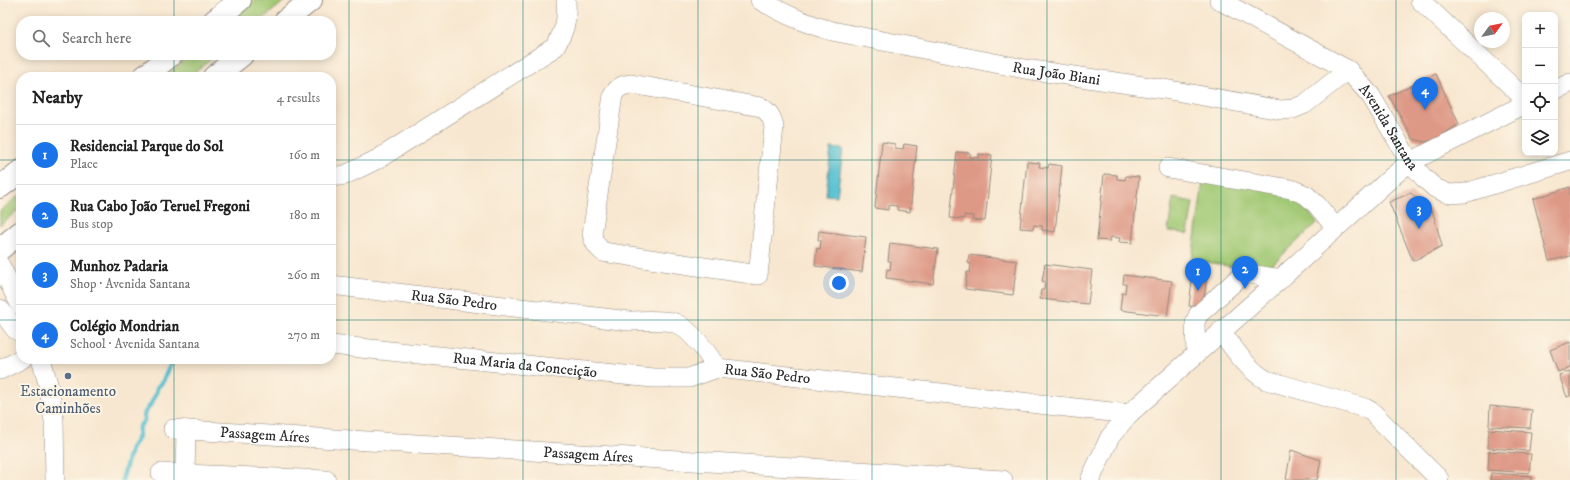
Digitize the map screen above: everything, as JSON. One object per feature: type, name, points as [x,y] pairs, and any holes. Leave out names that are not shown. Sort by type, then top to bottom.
[{"type":"highway","points":[[220,16],[240,0]]},
{"type":"highway","points":[[291,16],[311,0]]},
{"type":"highway","points":[[150,72],[166,60]]},
{"type":"highway","points":[[220,72],[236,60]]},
{"type":"highway","points":[[0,187],[16,175]]},
{"type":"highway","points":[[0,249],[16,236]]},
{"type":"street","points":[[336,176],[345,175],[378,159],[555,47],[562,35],[567,21],[566,0]]},
{"type":"street","name":"Rua João Biani","points":[[760,0],[779,12],[802,22],[832,31],[1025,70],[1164,89],[1281,110],[1293,109],[1305,104],[1348,70]]},
{"type":"street","name":"Avenida Santana","points":[[1219,0],[1348,70],[1371,96],[1410,162],[1435,188],[1449,194],[1465,193],[1570,161]]},
{"type":"street","points":[[1420,0],[1522,97]]},
{"type":"street","points":[[1558,89],[1570,83]]},
{"type":"street","points":[[631,84],[761,107],[768,112],[772,118],[774,127],[758,275],[603,252],[597,247],[592,234],[613,95],[616,89],[622,85],[631,84]]},
{"type":"street","points":[[1090,480],[1110,437],[1129,414],[1280,279],[1335,227],[1410,162],[1522,106]]},
{"type":"street","points":[[1168,168],[1291,190],[1306,195],[1317,205],[1335,227]]},
{"type":"street","points":[[0,266],[16,296]]},
{"type":"street","points":[[1196,354],[1195,323],[1198,315],[1243,274],[1280,279]]},
{"type":"street","name":"Rua São Pedro","points":[[336,286],[629,321],[676,323],[692,335],[709,354],[717,368],[1129,414]]},
{"type":"street","points":[[0,309],[16,330]]},
{"type":"street","points":[[1221,332],[1246,363],[1258,375],[1266,380],[1365,408],[1372,412],[1439,479]]},
{"type":"street","name":"Rua Maria da Conceição","points":[[336,346],[653,378],[689,378],[717,368]]},
{"type":"street","points":[[0,370],[16,362]]},
{"type":"street","points":[[42,364],[49,387],[54,420],[55,480]]},
{"type":"street","name":"Passagem Aíres","points":[[185,474],[179,430],[1003,480]]},
{"type":"street","points":[[161,473],[326,480]]},
{"type":"green space","points":[[254,0],[286,0],[266,16],[235,16]]},
{"type":"green space","points":[[184,60],[211,60],[195,72],[171,72]]},
{"type":"green space","points":[[1204,176],[1296,196],[1317,223],[1263,273],[1192,259]]},
{"type":"green space","points":[[16,198],[16,212],[0,225],[0,211]]},
{"type":"green space","points":[[1173,198],[1193,202],[1188,234],[1168,231]]},
{"type":"water","points":[[831,148],[843,149],[837,196],[826,195]]},
{"type":"building","points":[[1436,74],[1459,124],[1436,139],[1425,142],[1413,139],[1389,96]]},
{"type":"building","points":[[882,142],[895,144],[895,148],[903,149],[904,144],[917,146],[910,212],[897,210],[897,206],[889,205],[888,210],[875,208]]},
{"type":"building","points":[[957,152],[970,153],[970,157],[979,158],[979,154],[992,155],[985,221],[972,220],[973,216],[964,215],[964,219],[950,218]]},
{"type":"building","points":[[1027,162],[1040,163],[1039,167],[1048,168],[1049,164],[1062,166],[1055,232],[1042,230],[1042,226],[1034,225],[1033,229],[1020,228]]},
{"type":"building","points":[[1104,174],[1117,175],[1117,179],[1125,180],[1126,176],[1139,177],[1132,243],[1119,242],[1120,238],[1111,237],[1110,241],[1097,240]]},
{"type":"building","points":[[1570,187],[1570,256],[1549,261],[1533,199]]},
{"type":"building","points":[[1411,193],[1433,213],[1442,246],[1413,261],[1389,202]]},
{"type":"building","points":[[819,231],[866,237],[862,272],[815,266],[817,248],[820,249],[821,240],[818,240]]},
{"type":"building","points":[[890,243],[938,249],[933,284],[886,278],[887,269],[890,270],[891,261],[888,261]]},
{"type":"building","points":[[969,255],[1017,261],[1013,295],[965,289],[967,272],[970,272],[971,264],[968,263]]},
{"type":"building","points":[[1045,264],[1092,270],[1088,304],[1040,299],[1041,290],[1044,290],[1045,282],[1042,281]]},
{"type":"building","points":[[1194,264],[1208,266],[1203,308],[1189,306]]},
{"type":"building","points":[[1124,275],[1172,281],[1167,316],[1120,310],[1122,293],[1125,293],[1126,284],[1123,284]]},
{"type":"building","points":[[1570,342],[1570,367],[1558,372],[1550,350]]},
{"type":"building","points":[[1570,371],[1570,396],[1567,397],[1559,375]]},
{"type":"building","points":[[1490,406],[1532,410],[1530,428],[1489,426]]},
{"type":"building","points":[[1489,429],[1531,432],[1529,451],[1488,448]]},
{"type":"building","points":[[1291,450],[1321,460],[1317,480],[1286,480]]},
{"type":"building","points":[[1489,451],[1531,454],[1529,473],[1488,470]]},
{"type":"building","points":[[1491,473],[1532,476],[1532,480],[1490,480]]},
{"type":"waterway","points":[[122,480],[131,449],[138,437],[139,427],[144,421],[144,414],[151,404],[157,388],[163,381],[171,364]]},
{"type":"place","name":"Colégio Mondrian","points":[[1425,110]]},
{"type":"place","name":"Munhoz Padaria","points":[[1419,229]]},
{"type":"place","name":"Rua Cabo João Teruel Fregoni","points":[[1245,289]]},
{"type":"place","name":"Residencial Parque do Sol","points":[[1198,291]]},
{"type":"place","name":"Estacionamento Caminhões","points":[[68,376]]}]
